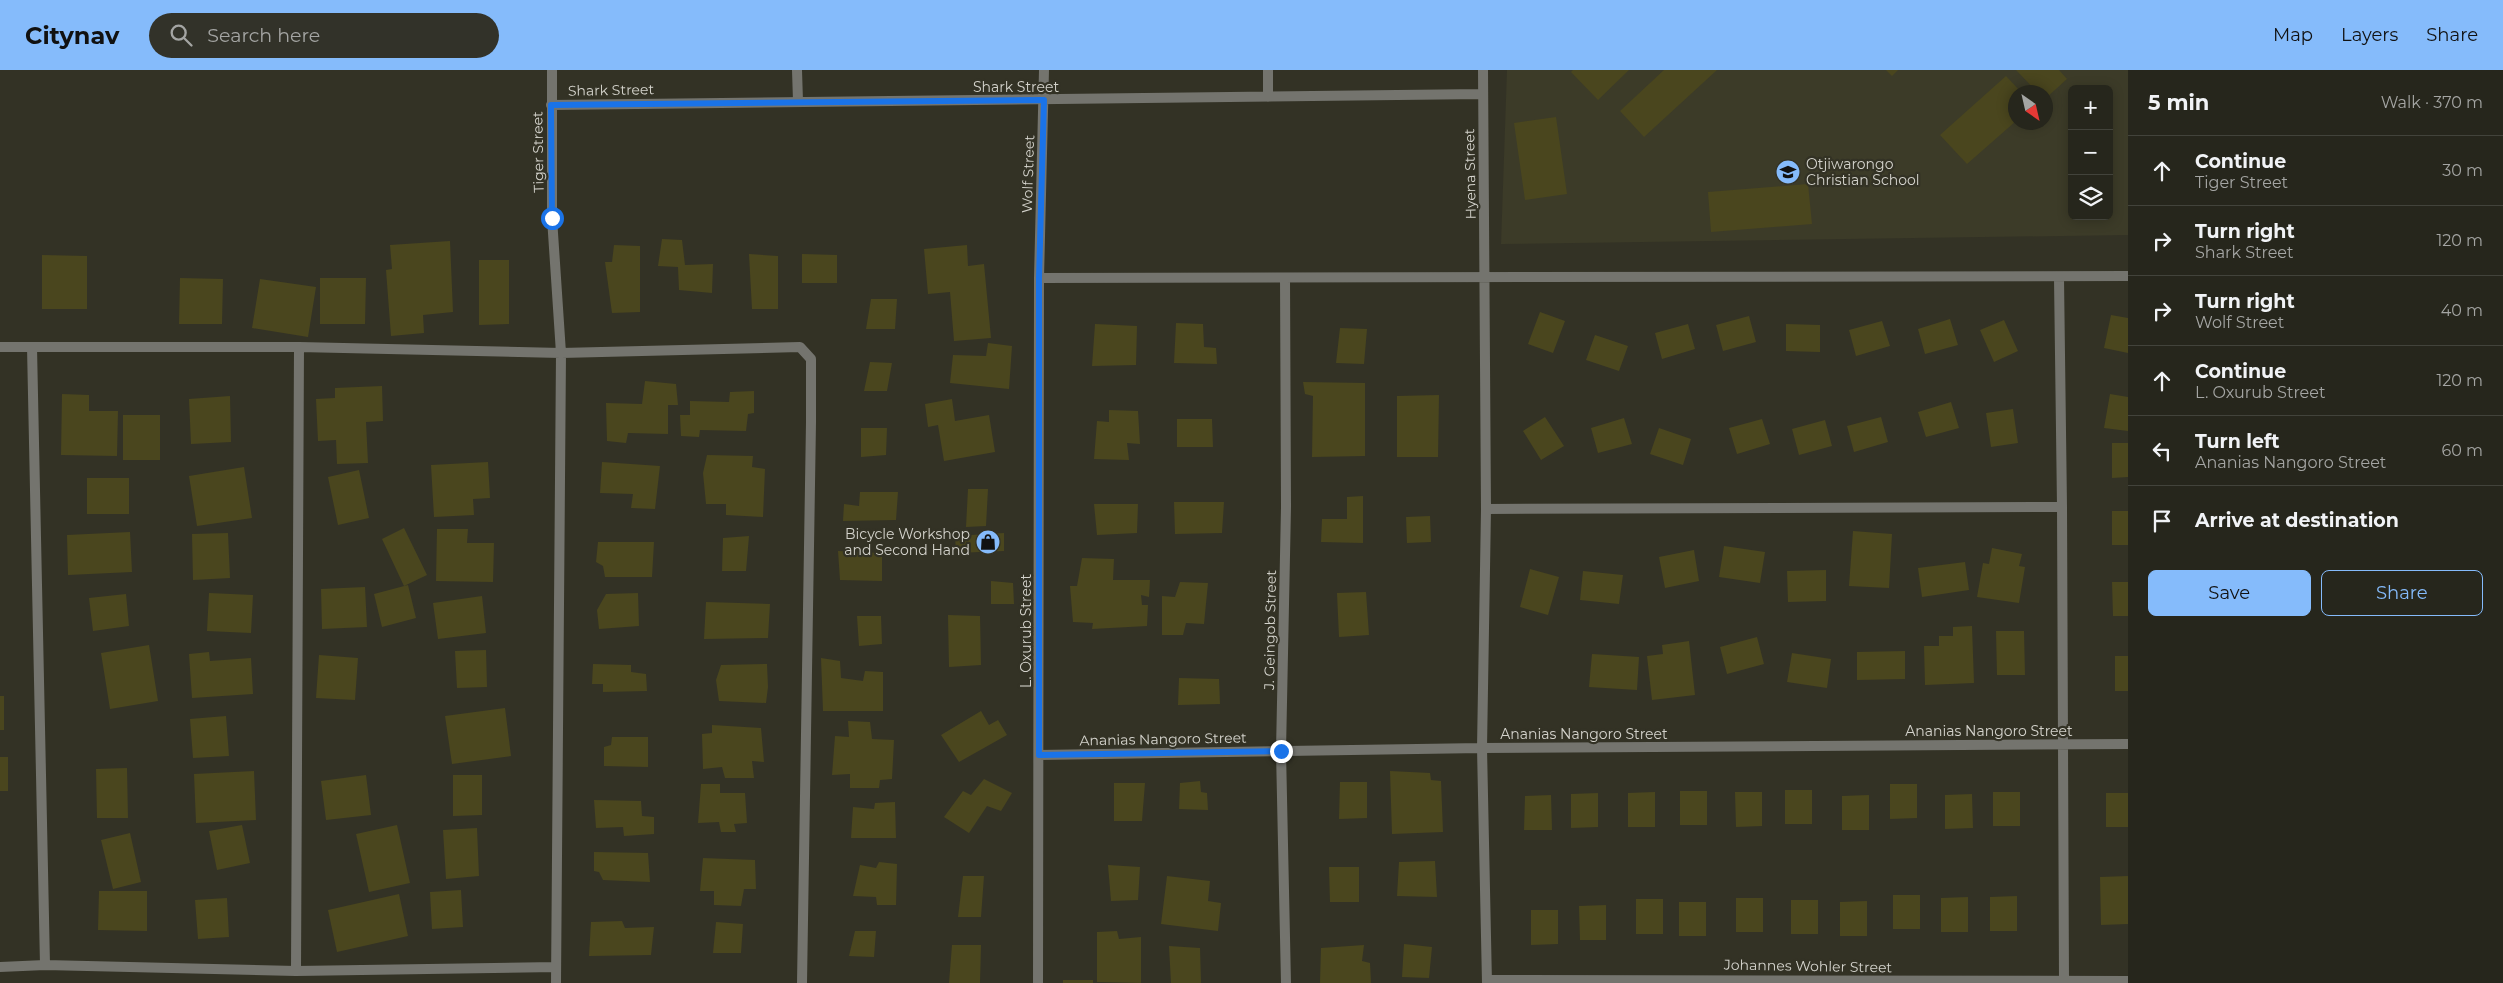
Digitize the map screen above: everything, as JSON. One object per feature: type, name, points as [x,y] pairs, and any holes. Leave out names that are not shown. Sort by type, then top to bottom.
[{"type":"street","name":"Tiger Street","points":[[552,70],[552,218],[561,352],[556,983]]},
{"type":"street","points":[[798,70],[798,101]]},
{"type":"street","name":"Wolf Street","points":[[1039,278],[1044,70]]},
{"type":"street","points":[[1268,70],[1268,97]]},
{"type":"street","name":"Hyena Street","points":[[1483,70],[1486,278],[1486,509],[1482,748],[1487,982]]},
{"type":"street","name":"Shark Street","points":[[551,105],[1482,94]]},
{"type":"street","points":[[1039,278],[2059,278],[2128,276]]},
{"type":"street","name":"L. Oxurub Street","points":[[1038,983],[1039,278]]},
{"type":"street","name":"J. Geingob Street","points":[[1285,278],[1286,507],[1281,751],[1286,983]]},
{"type":"street","points":[[2059,278],[2064,981]]},
{"type":"street","points":[[0,347],[299,347],[561,352],[800,347],[811,359],[802,983]]},
{"type":"street","points":[[32,347],[45,964]]},
{"type":"street","points":[[296,971],[299,347]]},
{"type":"street","points":[[1486,509],[2062,507]]},
{"type":"street","name":"Ananias Nangoro Street","points":[[1039,755],[1482,748],[2128,744]]},
{"type":"street","points":[[0,967],[45,964],[296,971],[556,967]]},
{"type":"street","name":"Johannes Wohler Street","points":[[1487,982],[2128,981]]},
{"type":"shaded area","name":"Otjiwarongo Christian School","points":[[1507,70],[2128,70],[2128,235],[1501,244]]},
{"type":"building","points":[[1573,70],[1629,70],[1598,100],[1571,72]]},
{"type":"building","points":[[1664,70],[1717,70],[1644,137],[1620,111]]},
{"type":"building","points":[[1886,70],[1898,70],[1892,76]]},
{"type":"building","points":[[2016,70],[2059,70],[2067,79],[2053,92],[2053,85],[2030,85]]},
{"type":"building","points":[[2006,76],[2014,85],[2008,85],[2008,128],[1967,164],[1940,135]]},
{"type":"building","points":[[1556,117],[1567,194],[1525,200],[1514,123]]},
{"type":"building","points":[[1808,184],[1812,224],[1711,232],[1708,192]]},
{"type":"building","points":[[662,239],[682,240],[685,265],[713,264],[712,293],[679,290],[678,267],[658,266]]},
{"type":"building","points":[[450,241],[453,312],[423,315],[424,333],[391,336],[386,270],[392,269],[390,245]]},
{"type":"building","points":[[614,245],[640,246],[640,312],[612,313],[605,262],[612,262]]},
{"type":"building","points":[[967,245],[968,266],[984,264],[991,338],[954,341],[950,292],[928,294],[924,249]]},
{"type":"building","points":[[749,254],[778,256],[778,309],[752,309]]},
{"type":"building","points":[[802,254],[837,255],[837,283],[802,283]]},
{"type":"building","points":[[42,255],[87,256],[87,309],[42,309]]},
{"type":"building","points":[[479,260],[509,260],[509,324],[479,325]]},
{"type":"building","points":[[180,278],[223,279],[222,324],[179,324]]},
{"type":"building","points":[[320,278],[366,278],[365,324],[320,324]]},
{"type":"building","points":[[260,279],[316,287],[308,337],[252,328]]},
{"type":"building","points":[[871,299],[897,299],[895,329],[866,329]]},
{"type":"building","points":[[1540,312],[1565,321],[1553,353],[1528,344]]},
{"type":"building","points":[[2111,315],[2128,318],[2128,353],[2104,348]]},
{"type":"building","points":[[1749,316],[1756,342],[1723,351],[1716,325]]},
{"type":"building","points":[[1950,319],[1958,345],[1925,354],[1918,329]]},
{"type":"building","points":[[2004,320],[2018,351],[1994,362],[1980,330]]},
{"type":"building","points":[[1882,321],[1890,346],[1856,356],[1849,330]]},
{"type":"building","points":[[1176,323],[1203,324],[1204,347],[1216,348],[1217,364],[1174,363]]},
{"type":"building","points":[[1095,324],[1137,326],[1136,365],[1092,366]]},
{"type":"building","points":[[1688,324],[1695,349],[1662,359],[1655,333]]},
{"type":"building","points":[[1786,324],[1820,325],[1820,352],[1786,351]]},
{"type":"building","points":[[1340,328],[1367,329],[1364,364],[1336,363]]},
{"type":"building","points":[[1595,335],[1628,346],[1619,371],[1586,360]]},
{"type":"building","points":[[988,343],[1012,346],[1009,389],[950,383],[953,355],[986,356]]},
{"type":"building","points":[[870,362],[892,363],[887,391],[864,391]]},
{"type":"building","points":[[645,381],[676,384],[678,405],[668,405],[668,434],[628,433],[626,443],[607,441],[606,403],[642,404]]},
{"type":"building","points":[[1303,382],[1365,383],[1365,456],[1312,457],[1313,396],[1305,394]]},
{"type":"building","points":[[382,386],[383,421],[366,422],[368,463],[337,464],[336,440],[318,441],[316,399],[335,398],[335,388]]},
{"type":"building","points":[[754,391],[754,413],[748,414],[746,431],[700,430],[699,437],[681,436],[680,415],[690,415],[690,401],[729,402],[730,392]]},
{"type":"building","points":[[62,394],[89,395],[89,411],[118,411],[117,456],[61,455]]},
{"type":"building","points":[[2110,394],[2128,397],[2128,431],[2104,428]]},
{"type":"building","points":[[1439,395],[1438,457],[1397,457],[1397,396]]},
{"type":"building","points":[[230,396],[231,442],[191,444],[189,399]]},
{"type":"building","points":[[952,399],[955,421],[989,415],[995,452],[944,461],[938,425],[928,427],[925,404]]},
{"type":"building","points":[[1951,402],[1959,428],[1926,437],[1918,412]]},
{"type":"building","points":[[2013,409],[2018,443],[1991,447],[1986,413]]},
{"type":"building","points":[[1109,410],[1138,411],[1140,444],[1127,443],[1129,460],[1094,459],[1097,421],[1109,422]]},
{"type":"building","points":[[123,415],[160,415],[160,460],[123,460]]},
{"type":"building","points":[[1545,417],[1564,446],[1541,460],[1523,431]]},
{"type":"building","points":[[1881,417],[1888,442],[1854,452],[1847,426]]},
{"type":"building","points":[[1624,418],[1632,444],[1598,453],[1591,428]]},
{"type":"building","points":[[1177,419],[1212,419],[1213,447],[1177,447]]},
{"type":"building","points":[[1762,419],[1770,444],[1737,454],[1729,428]]},
{"type":"building","points":[[1825,420],[1832,446],[1799,455],[1792,429]]},
{"type":"building","points":[[861,428],[887,428],[886,455],[861,457]]},
{"type":"building","points":[[1659,428],[1691,439],[1683,465],[1650,454]]},
{"type":"building","points":[[2112,443],[2128,443],[2128,477],[2112,478]]},
{"type":"building","points":[[707,455],[753,456],[752,467],[765,469],[763,517],[726,515],[726,504],[706,504],[703,473]]},
{"type":"building","points":[[488,462],[490,498],[473,499],[474,515],[434,517],[431,465]]},
{"type":"building","points":[[602,462],[660,466],[655,509],[631,508],[633,494],[600,493]]},
{"type":"building","points":[[244,467],[252,518],[197,526],[189,476]]},
{"type":"building","points":[[359,470],[369,518],[338,525],[328,477]]},
{"type":"building","points":[[87,478],[129,478],[129,514],[87,514]]},
{"type":"building","points":[[968,489],[988,489],[986,526],[966,527]]},
{"type":"building","points":[[860,492],[898,492],[896,520],[843,521],[844,504],[859,506]]},
{"type":"building","points":[[1363,496],[1363,543],[1321,542],[1322,519],[1347,519],[1347,497]]},
{"type":"building","points":[[1174,502],[1224,502],[1222,533],[1175,534]]},
{"type":"building","points":[[1094,504],[1138,504],[1137,533],[1097,535]]},
{"type":"building","points":[[2112,511],[2128,511],[2128,545],[2112,545]]},
{"type":"building","points":[[1430,516],[1431,542],[1407,543],[1406,517]]},
{"type":"building","points":[[404,528],[427,575],[404,586],[382,539]]},
{"type":"building","points":[[437,529],[468,529],[467,543],[494,543],[493,582],[436,581]]},
{"type":"building","points":[[1853,531],[1892,534],[1889,588],[1849,586]]},
{"type":"building","points":[[130,532],[132,572],[68,575],[67,535]]},
{"type":"building","points":[[228,533],[230,578],[193,580],[192,534]]},
{"type":"building","points":[[1004,533],[1004,551],[956,553],[955,536]]},
{"type":"building","points":[[749,536],[746,571],[722,571],[723,538]]},
{"type":"building","points":[[598,542],[654,542],[652,577],[605,577],[603,566],[596,562]]},
{"type":"building","points":[[1724,546],[1765,552],[1760,583],[1719,577]]},
{"type":"building","points":[[1992,548],[2022,554],[2019,566],[2025,567],[2019,603],[1977,597],[1983,563],[1989,564]]},
{"type":"building","points":[[1694,550],[1699,581],[1665,588],[1659,557]]},
{"type":"building","points":[[838,551],[882,553],[882,581],[840,580]]},
{"type":"building","points":[[1082,558],[1114,559],[1113,580],[1150,580],[1149,597],[1141,595],[1142,605],[1148,605],[1147,626],[1092,629],[1093,623],[1073,622],[1070,586],[1077,586]]},
{"type":"building","points":[[1965,562],[1969,590],[1922,597],[1918,568]]},
{"type":"building","points":[[1530,569],[1559,577],[1548,615],[1520,607]]},
{"type":"building","points":[[1826,570],[1826,601],[1788,602],[1787,571]]},
{"type":"building","points":[[1583,571],[1623,575],[1619,604],[1580,600]]},
{"type":"building","points":[[991,581],[1013,583],[1014,604],[991,604]]},
{"type":"building","points":[[1180,582],[1208,583],[1204,624],[1186,623],[1183,635],[1162,635],[1162,596],[1175,597]]},
{"type":"building","points":[[2112,582],[2128,582],[2128,616],[2113,616]]},
{"type":"building","points":[[408,585],[416,618],[382,627],[374,594]]},
{"type":"building","points":[[365,587],[367,627],[322,629],[321,589]]},
{"type":"building","points":[[1366,592],[1369,635],[1339,637],[1337,593]]},
{"type":"building","points":[[209,593],[253,595],[251,633],[207,631]]},
{"type":"building","points":[[638,593],[639,626],[599,629],[597,610],[606,594]]},
{"type":"building","points":[[126,594],[129,626],[93,631],[89,598]]},
{"type":"building","points":[[482,596],[486,633],[438,639],[433,603]]},
{"type":"building","points":[[706,602],[770,604],[768,638],[704,639]]},
{"type":"building","points":[[948,615],[980,616],[981,665],[949,667]]},
{"type":"building","points":[[857,616],[881,616],[882,644],[859,646]]},
{"type":"building","points":[[1972,626],[1974,683],[1925,685],[1924,646],[1939,646],[1939,636],[1953,636],[1953,627]]},
{"type":"building","points":[[1996,631],[2024,631],[2025,675],[1997,675]]},
{"type":"building","points":[[1757,637],[1764,664],[1727,674],[1720,647]]},
{"type":"building","points":[[1689,641],[1695,695],[1652,700],[1647,656],[1663,654],[1662,645]]},
{"type":"building","points":[[149,645],[158,701],[110,709],[101,653]]},
{"type":"building","points":[[486,650],[487,687],[457,688],[455,651]]},
{"type":"building","points":[[1905,651],[1905,679],[1857,680],[1857,652]]},
{"type":"building","points":[[209,652],[210,661],[251,658],[253,694],[192,698],[189,654]]},
{"type":"building","points":[[1792,653],[1831,659],[1827,688],[1787,682]]},
{"type":"building","points":[[1592,654],[1639,657],[1637,690],[1589,687]]},
{"type":"building","points":[[319,655],[358,658],[355,700],[316,698]]},
{"type":"building","points":[[2115,656],[2128,656],[2128,691],[2115,691]]},
{"type":"building","points":[[821,658],[840,661],[841,678],[863,681],[865,671],[883,672],[883,711],[823,711]]},
{"type":"building","points":[[593,664],[631,665],[631,672],[646,674],[647,691],[603,692],[603,684],[592,684]]},
{"type":"building","points":[[767,664],[768,687],[766,703],[719,701],[716,680],[721,665]]},
{"type":"building","points":[[1179,678],[1219,679],[1220,704],[1178,705]]},
{"type":"building","points":[[0,696],[4,696],[4,730],[0,730]]},
{"type":"building","points":[[505,708],[511,756],[452,764],[445,716]]},
{"type":"building","points":[[981,711],[989,725],[998,720],[1007,735],[959,762],[941,735]]},
{"type":"building","points":[[226,716],[229,756],[193,758],[190,719]]},
{"type":"building","points":[[848,721],[870,722],[872,739],[894,740],[892,779],[880,780],[879,788],[850,788],[850,774],[832,775],[835,736],[849,737]]},
{"type":"building","points":[[712,725],[761,728],[764,762],[752,761],[754,778],[725,778],[722,767],[703,769],[702,734],[712,733]]},
{"type":"building","points":[[612,737],[648,737],[648,767],[604,766],[604,747],[611,745]]},
{"type":"building","points":[[0,757],[8,757],[8,791],[0,791]]},
{"type":"building","points":[[127,768],[128,818],[97,818],[96,769]]},
{"type":"building","points":[[254,771],[256,820],[196,823],[194,774]]},
{"type":"building","points":[[1390,771],[1430,773],[1431,780],[1441,781],[1443,832],[1392,834]]},
{"type":"building","points":[[366,775],[371,815],[326,820],[321,781]]},
{"type":"building","points":[[453,775],[482,775],[482,815],[453,816]]},
{"type":"building","points":[[984,779],[1012,793],[1001,811],[987,806],[969,833],[944,817],[963,791],[971,795]]},
{"type":"building","points":[[1200,781],[1201,792],[1207,793],[1208,810],[1179,809],[1180,783]]},
{"type":"building","points":[[1340,782],[1367,782],[1367,818],[1339,819]]},
{"type":"building","points":[[1114,783],[1145,783],[1142,821],[1114,821]]},
{"type":"building","points":[[701,784],[720,784],[720,793],[745,793],[747,823],[734,824],[736,832],[721,832],[719,822],[698,823]]},
{"type":"building","points":[[1890,784],[1917,784],[1917,818],[1890,819]]},
{"type":"building","points":[[1785,790],[1812,790],[1812,824],[1785,824]]},
{"type":"building","points":[[1680,791],[1707,791],[1707,825],[1680,825]]},
{"type":"building","points":[[1655,792],[1655,827],[1628,827],[1628,793]]},
{"type":"building","points":[[1735,792],[1762,792],[1762,826],[1736,827]]},
{"type":"building","points":[[1993,792],[2020,792],[2020,826],[1993,826]]},
{"type":"building","points":[[1598,793],[1598,827],[1571,828],[1571,794]]},
{"type":"building","points":[[2106,793],[2128,793],[2128,827],[2106,827]]},
{"type":"building","points":[[1972,794],[1973,828],[1945,829],[1945,795]]},
{"type":"building","points":[[1551,795],[1552,830],[1524,830],[1525,796]]},
{"type":"building","points":[[1869,795],[1869,830],[1842,830],[1842,796]]},
{"type":"building","points":[[594,800],[641,801],[642,816],[654,817],[654,834],[624,836],[623,827],[596,828]]},
{"type":"building","points":[[895,802],[896,838],[851,838],[853,807],[874,809],[875,803]]},
{"type":"building","points":[[242,825],[250,863],[217,870],[209,831]]},
{"type":"building","points":[[397,825],[410,883],[369,892],[356,834]]},
{"type":"building","points":[[477,828],[479,876],[446,879],[443,830]]},
{"type":"building","points":[[130,833],[141,882],[113,889],[101,840]]},
{"type":"building","points":[[594,852],[648,853],[650,882],[603,880],[599,872],[594,871]]},
{"type":"building","points":[[703,858],[755,860],[756,889],[744,889],[741,906],[714,905],[714,891],[700,891]]},
{"type":"building","points":[[1435,861],[1437,897],[1397,896],[1399,862]]},
{"type":"building","points":[[879,862],[897,864],[896,905],[877,905],[876,897],[853,896],[860,865],[876,868]]},
{"type":"building","points":[[1108,865],[1140,867],[1138,900],[1111,901]]},
{"type":"building","points":[[1329,867],[1359,867],[1359,902],[1330,902]]},
{"type":"building","points":[[963,876],[984,876],[981,917],[958,917]]},
{"type":"building","points":[[1167,876],[1210,881],[1208,901],[1221,903],[1218,931],[1161,924]]},
{"type":"building","points":[[2128,876],[2128,924],[2101,925],[2100,877]]},
{"type":"building","points":[[461,890],[463,927],[432,929],[430,892]]},
{"type":"building","points":[[99,891],[147,891],[147,931],[98,930]]},
{"type":"building","points":[[399,894],[408,936],[337,952],[328,910]]},
{"type":"building","points":[[1893,895],[1920,895],[1920,929],[1893,929]]},
{"type":"building","points":[[2017,896],[2017,931],[1990,931],[1990,897]]},
{"type":"building","points":[[1968,897],[1968,932],[1941,932],[1941,898]]},
{"type":"building","points":[[227,898],[229,937],[198,939],[195,900]]},
{"type":"building","points":[[1736,898],[1763,898],[1763,932],[1736,932]]},
{"type":"building","points":[[1636,899],[1663,899],[1663,934],[1636,934]]},
{"type":"building","points":[[1791,900],[1818,900],[1818,934],[1791,934]]},
{"type":"building","points":[[1867,901],[1867,936],[1840,936],[1840,902]]},
{"type":"building","points":[[1679,902],[1706,902],[1706,936],[1679,936]]},
{"type":"building","points":[[1606,905],[1606,940],[1580,940],[1579,906]]},
{"type":"building","points":[[1531,910],[1558,910],[1558,944],[1531,945]]},
{"type":"building","points":[[622,921],[625,928],[654,927],[651,955],[589,956],[591,922]]},
{"type":"building","points":[[716,922],[743,924],[741,953],[713,953]]},
{"type":"building","points":[[855,931],[876,931],[874,957],[849,956]]},
{"type":"building","points":[[1117,931],[1119,939],[1141,937],[1141,983],[1097,982],[1097,932]]},
{"type":"building","points":[[1404,944],[1432,947],[1429,978],[1402,977]]},
{"type":"building","points":[[952,945],[981,945],[980,983],[949,983]]},
{"type":"building","points":[[1364,945],[1362,961],[1370,963],[1371,983],[1320,983],[1321,948]]},
{"type":"building","points":[[1169,946],[1200,948],[1201,983],[1171,983]]},
{"type":"building","points":[[1063,980],[1093,980],[1093,983],[1063,983]]},
{"type":"place","name":"Otjiwarongo Christian School","points":[[1788,172]]},
{"type":"place","name":"Bicycle Workshop and Second Hand","points":[[988,542]]},
{"type":"route","points":[[552,218],[551,105],[1044,100],[1039,278],[1039,755],[1281,751]]}]
